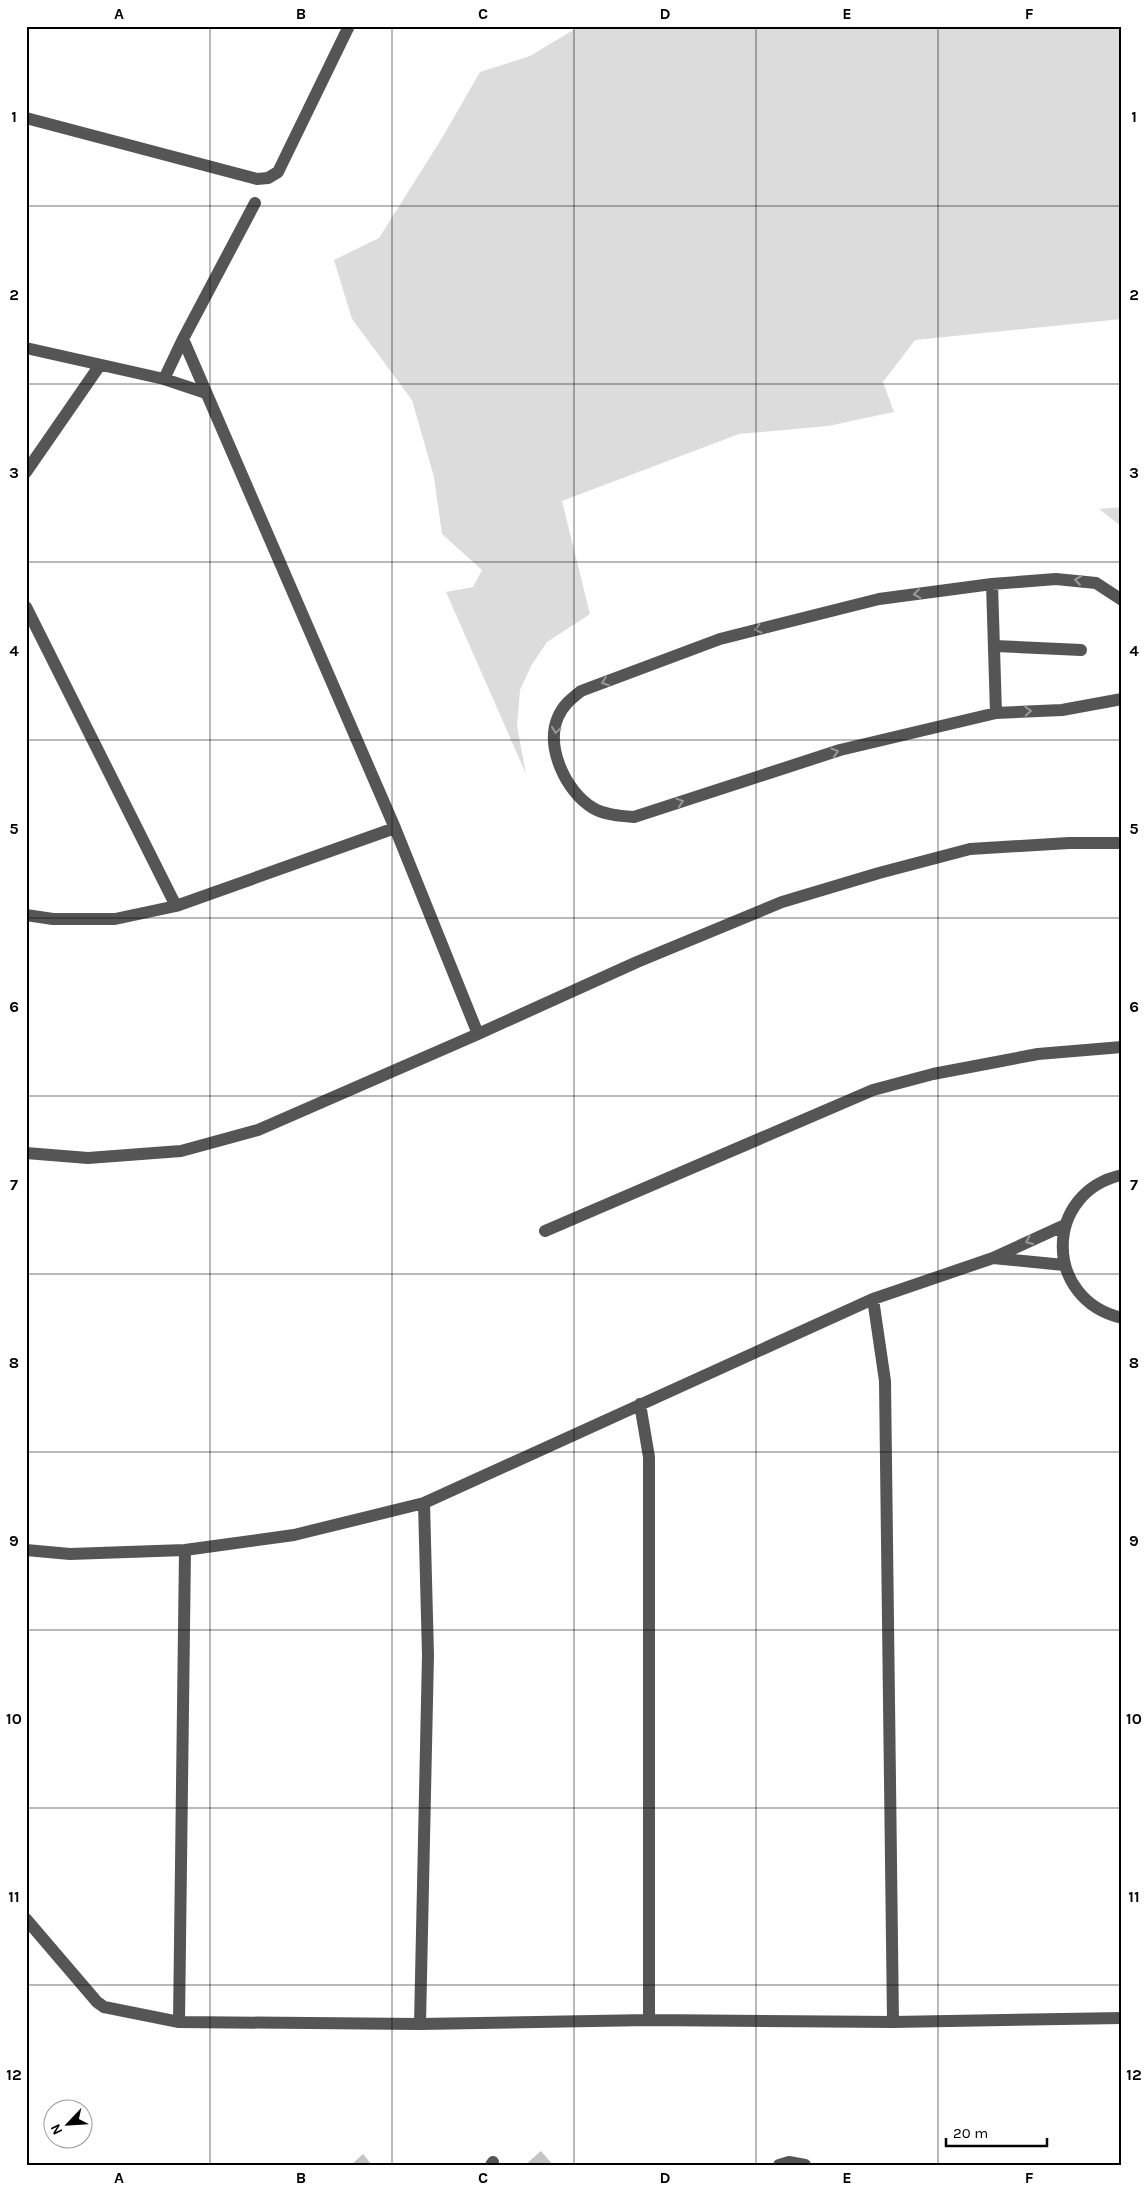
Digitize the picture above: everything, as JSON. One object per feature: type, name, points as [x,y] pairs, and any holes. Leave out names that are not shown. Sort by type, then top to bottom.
[{"type":"street","points":[[26,118],[257,178],[268,178],[278,172],[349,26]]},
{"type":"street","points":[[164,379],[255,203]]},
{"type":"street","points":[[183,339],[395,828],[478,1034]]},
{"type":"street","points":[[26,348],[164,379],[206,393]]},
{"type":"street","points":[[26,472],[100,365]]},
{"type":"street","points":[[1122,600],[1096,583],[1076,580],[1056,579],[992,584],[879,599],[720,639],[581,691],[566,703],[558,718],[554,735],[555,752],[564,772],[582,800],[594,809],[614,816],[634,818],[840,750],[996,713],[1062,710],[1122,699]]},
{"type":"street","points":[[992,584],[996,713]]},
{"type":"street","points":[[26,606],[176,906]]},
{"type":"street","points":[[995,646],[1081,650]]},
{"type":"street","points":[[26,915],[52,919],[115,919],[176,906],[395,828]]},
{"type":"street","points":[[26,1153],[88,1158],[181,1151],[258,1130],[637,962],[782,902],[879,872],[970,849],[1069,843],[1122,843]]},
{"type":"street","points":[[545,1231],[874,1090],[933,1074],[1038,1054],[1122,1047]]},
{"type":"street","points":[[1122,1175],[1096,1184],[1077,1202],[1064,1225],[1062,1245],[1064,1265],[1073,1286],[1088,1303],[1108,1315],[1122,1318]]},
{"type":"street","points":[[26,1550],[70,1554],[184,1550],[294,1535],[424,1502],[873,1299],[993,1258],[1064,1225]]},
{"type":"street","points":[[993,1258],[1064,1265]]},
{"type":"street","points":[[873,1299],[885,1381],[893,2022]]},
{"type":"street","points":[[640,1404],[649,1457],[649,2020]]},
{"type":"street","points":[[420,2024],[428,1655],[424,1502]]},
{"type":"street","points":[[178,2022],[184,1550]]},
{"type":"street","points":[[26,1919],[96,2002],[104,2007],[178,2022],[420,2024],[649,2020],[893,2022],[1122,2018]]},
{"type":"street","points":[[780,2165],[789,2162],[802,2164]]},
{"type":"shaded area","points":[[580,26],[1122,26],[1122,319],[915,340],[883,382],[894,412],[828,426],[739,434],[562,501],[590,614],[547,642],[531,666],[520,690],[517,726],[526,774],[446,592],[473,587],[482,570],[442,534],[434,477],[412,400],[352,319],[334,260],[379,238],[442,138],[480,72],[530,56]]},
{"type":"shaded area","points":[[1122,507],[1122,527],[1099,509]]},
{"type":"building","points":[[541,2151],[553,2165],[525,2165]]},
{"type":"building","points":[[363,2154],[372,2165],[351,2165]]}]
